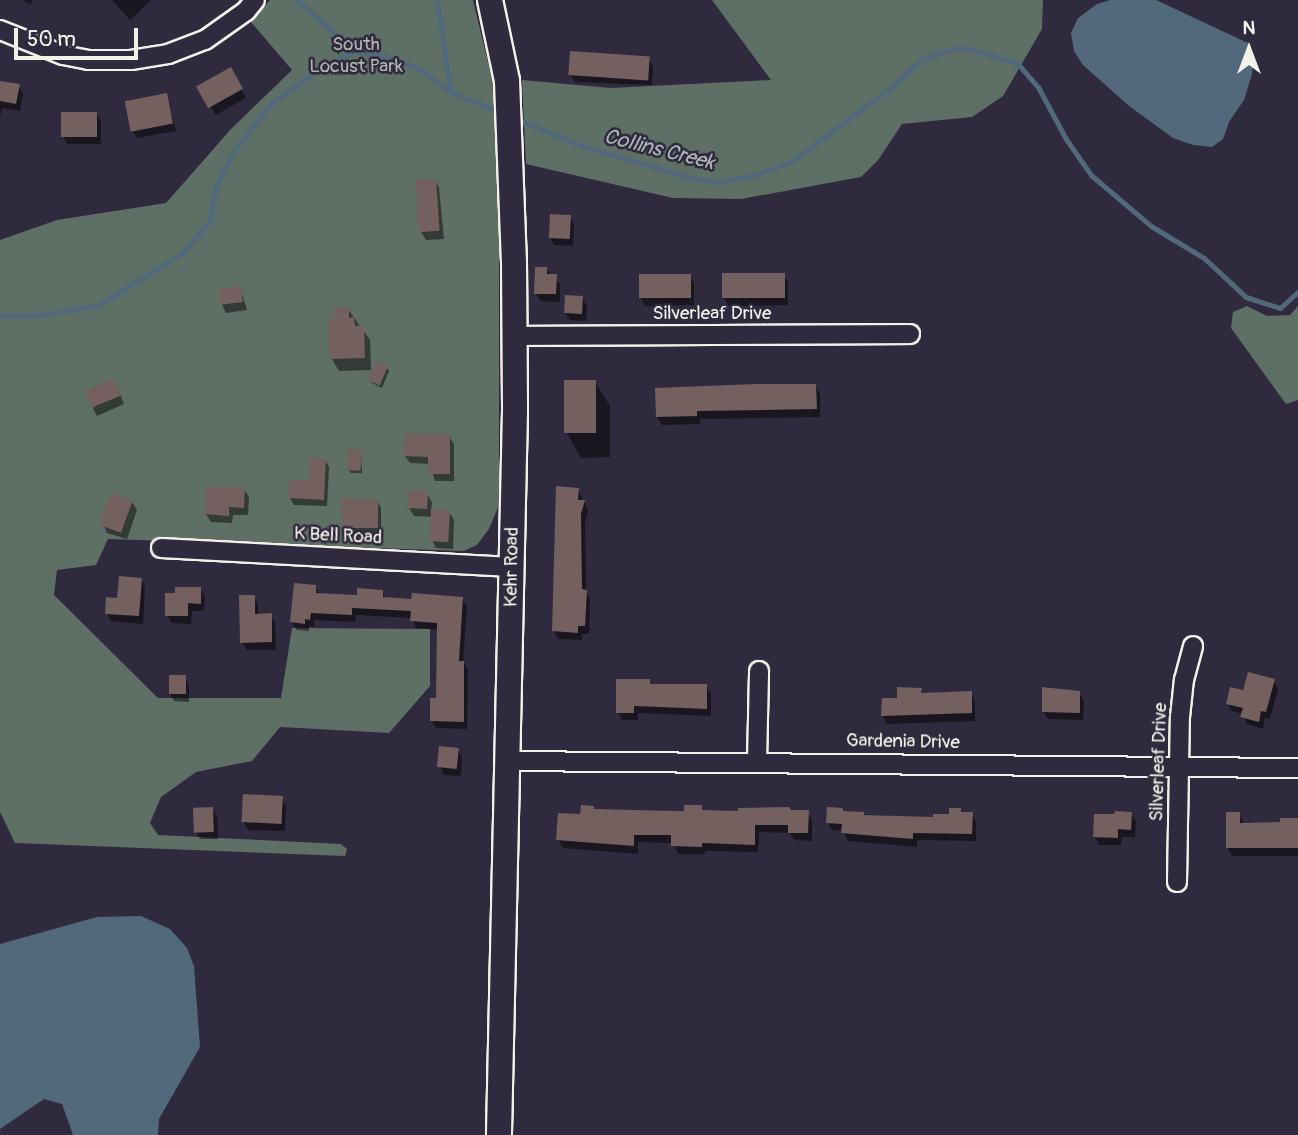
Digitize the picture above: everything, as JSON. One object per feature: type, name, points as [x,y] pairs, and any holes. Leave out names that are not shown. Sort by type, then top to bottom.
[{"type":"street","points":[[0,30],[63,55],[88,60],[131,60],[168,54],[205,40],[246,11],[255,0]]},
{"type":"street","name":"Kehr Road","points":[[490,0],[507,81],[515,336],[499,1135]]},
{"type":"street","name":"Silverleaf Drive","points":[[515,336],[910,334]]},
{"type":"street","name":"K Bell Road","points":[[161,548],[511,567]]},
{"type":"street","name":"Silverleaf Drive","points":[[1177,882],[1181,705],[1193,646]]},
{"type":"street","points":[[757,762],[759,671]]},
{"type":"street","name":"Gardenia Drive","points":[[507,761],[1298,768]]},
{"type":"green space","name":"South Locust Park","points":[[270,0],[473,0],[495,91],[499,187],[499,505],[489,529],[477,545],[464,551],[108,539],[96,565],[57,570],[54,595],[158,698],[281,698],[292,628],[430,629],[430,686],[389,733],[280,727],[252,761],[196,772],[161,797],[150,823],[158,835],[341,844],[347,849],[345,856],[15,843],[0,812],[0,240],[57,220],[166,203],[231,129],[292,70],[251,22]]},
{"type":"green space","points":[[712,0],[1043,0],[1042,29],[1003,96],[972,117],[902,124],[879,159],[861,177],[741,199],[673,198],[526,164],[522,80],[611,88],[771,80]]},
{"type":"green space","points":[[1247,306],[1267,316],[1290,315],[1298,306],[1298,400],[1286,404],[1231,328],[1233,312]]},
{"type":"water","points":[[1110,0],[1156,0],[1250,44],[1254,58],[1252,74],[1244,100],[1229,122],[1223,139],[1212,147],[1193,145],[1173,138],[1129,106],[1083,65],[1074,51],[1071,33],[1078,18],[1097,4]]},
{"type":"water","points":[[141,916],[170,929],[187,948],[194,966],[200,1047],[159,1119],[158,1135],[73,1135],[62,1104],[44,1099],[0,1129],[0,944],[97,917]]},
{"type":"building","points":[[570,51],[650,57],[648,81],[568,75]]},
{"type":"building","points":[[231,67],[243,89],[208,108],[196,86]]},
{"type":"building","points":[[0,81],[20,84],[16,104],[0,101]]},
{"type":"building","points":[[167,93],[173,123],[131,132],[125,101]]},
{"type":"building","points":[[61,112],[97,112],[97,137],[61,137]]},
{"type":"building","points":[[436,179],[440,231],[419,232],[415,180]]},
{"type":"building","points":[[550,214],[571,215],[570,239],[549,238]]},
{"type":"building","points":[[535,267],[547,267],[547,274],[557,274],[556,294],[534,294]]},
{"type":"building","points":[[722,273],[785,273],[785,298],[722,298]]},
{"type":"building","points":[[639,274],[691,274],[691,298],[639,298]]},
{"type":"building","points":[[241,286],[243,302],[220,305],[218,289]]},
{"type":"building","points":[[565,295],[583,296],[582,314],[564,313]]},
{"type":"building","points":[[349,307],[349,318],[354,317],[355,326],[364,325],[365,358],[330,359],[328,319],[335,318],[334,308]]},
{"type":"building","points":[[376,361],[388,366],[380,385],[368,380]]},
{"type":"building","points":[[114,379],[121,396],[91,408],[84,391]]},
{"type":"building","points":[[564,380],[596,380],[596,433],[564,433]]},
{"type":"building","points":[[816,384],[817,409],[697,411],[697,416],[656,417],[655,388]]},
{"type":"building","points":[[405,433],[450,435],[450,474],[428,474],[428,457],[403,456]]},
{"type":"building","points":[[348,449],[362,450],[361,471],[347,470]]},
{"type":"building","points":[[310,458],[326,458],[324,500],[289,498],[289,480],[309,480]]},
{"type":"building","points":[[206,486],[245,488],[244,508],[229,507],[229,516],[204,514]]},
{"type":"building","points":[[556,486],[579,488],[578,500],[585,500],[581,514],[582,589],[587,590],[585,626],[578,626],[578,633],[552,631]]},
{"type":"building","points":[[408,491],[428,492],[427,509],[407,508]]},
{"type":"building","points":[[111,493],[133,501],[121,533],[99,525]]},
{"type":"building","points":[[342,499],[378,499],[378,528],[342,528]]},
{"type":"building","points":[[431,509],[450,510],[448,542],[429,541]]},
{"type":"building","points":[[119,576],[142,578],[139,616],[105,614],[106,597],[117,598]]},
{"type":"building","points":[[294,583],[316,585],[316,593],[357,595],[357,588],[383,590],[383,597],[411,599],[412,593],[463,597],[459,661],[464,661],[464,722],[430,721],[430,698],[436,698],[437,623],[410,621],[411,611],[352,608],[352,615],[311,613],[310,620],[305,619],[305,624],[290,622]]},
{"type":"building","points":[[175,587],[201,587],[201,604],[188,603],[188,616],[165,616],[165,593],[175,593]]},
{"type":"building","points":[[239,595],[255,595],[255,614],[272,613],[272,642],[240,643]]},
{"type":"building","points":[[1248,672],[1275,679],[1266,712],[1261,711],[1259,722],[1240,717],[1243,708],[1226,704],[1230,687],[1243,690]]},
{"type":"building","points":[[169,675],[186,675],[186,694],[169,694]]},
{"type":"building","points":[[616,679],[650,679],[650,684],[707,684],[707,709],[634,706],[634,713],[616,713]]},
{"type":"building","points":[[897,687],[922,688],[921,693],[972,691],[972,713],[881,716],[882,698],[897,698]]},
{"type":"building","points":[[1042,687],[1080,691],[1080,713],[1042,712]]},
{"type":"building","points":[[439,746],[459,748],[457,769],[437,767]]},
{"type":"building","points":[[243,794],[283,796],[281,824],[242,822]]},
{"type":"building","points":[[581,805],[594,806],[594,809],[672,811],[684,811],[684,805],[702,805],[702,810],[738,811],[738,808],[789,807],[791,810],[809,810],[808,833],[788,833],[788,825],[755,825],[755,845],[702,843],[702,847],[671,846],[671,835],[634,835],[634,846],[556,840],[558,813],[580,814]]},
{"type":"building","points":[[213,807],[214,832],[194,833],[193,808]]},
{"type":"building","points":[[827,807],[864,812],[864,815],[933,817],[933,814],[949,814],[949,808],[961,808],[961,812],[973,812],[972,834],[913,833],[913,839],[841,833],[842,824],[826,823]]},
{"type":"building","points":[[1115,811],[1132,812],[1131,830],[1118,829],[1118,838],[1093,837],[1094,814],[1114,814]]},
{"type":"building","points":[[1226,812],[1240,812],[1240,823],[1280,822],[1280,818],[1298,818],[1298,848],[1226,848]]},
{"type":"waterway","points":[[297,0],[354,51]]},
{"type":"waterway","points":[[437,0],[450,90]]},
{"type":"waterway","name":"Collins Creek","points":[[515,119],[582,146],[695,179],[718,182],[756,175],[792,161],[893,86],[922,59],[956,48],[969,49],[1017,63],[1038,87],[1066,139],[1091,175],[1151,226],[1204,258],[1246,297],[1280,308],[1298,292]]},
{"type":"waterway","name":"Collins Creek","points":[[0,315],[42,315],[99,305],[182,253],[209,222],[216,185],[234,151],[270,105],[315,72],[354,51],[387,56],[417,68],[451,92],[502,113]]}]
